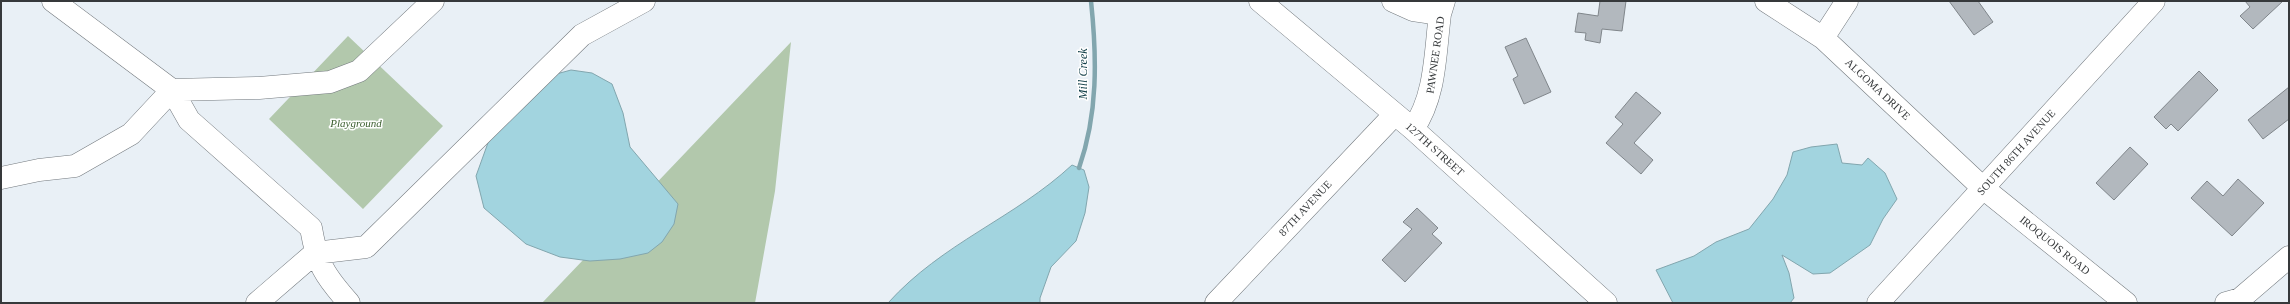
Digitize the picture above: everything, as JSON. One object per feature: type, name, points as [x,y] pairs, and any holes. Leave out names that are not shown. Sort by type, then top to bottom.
[{"type":"street","points":[[53,1],[172,90],[189,120],[311,228],[315,253],[329,281],[349,303]]},
{"type":"street","points":[[1,178],[39,170],[75,166],[131,134],[172,90],[259,88],[330,82],[359,71],[433,1]]},
{"type":"street","points":[[257,303],[315,253],[366,246],[582,35],[644,1]]},
{"type":"street","name":"127TH STREET","points":[[1260,1],[1413,129],[1606,303]]},
{"type":"street","points":[[1393,1],[1413,10],[1442,7]]},
{"type":"street","name":"ALGOMA DRIVE","points":[[1766,1],[1823,38],[1983,188]]},
{"type":"street","points":[[1823,38],[1847,1]]},
{"type":"street","name":"SOUTH 86TH AVENUE","points":[[1878,303],[2154,1]]},
{"type":"street","name":"PAWNEE ROAD","points":[[1413,129],[1423,115],[1429,96],[1442,7]]},
{"type":"street","name":"87TH AVENUE","points":[[1216,303],[1395,114]]},
{"type":"street","name":"IROQUOIS ROAD","points":[[1983,188],[2126,303]]},
{"type":"street","points":[[2226,303],[2240,299],[2289,257]]},
{"type":"green space","name":"Playground","points":[[348,36],[443,126],[363,209],[269,119]]},
{"type":"green space","points":[[791,42],[775,191],[755,303],[542,303]]},
{"type":"water","points":[[571,70],[592,73],[612,84],[623,113],[630,147],[678,204],[674,224],[662,242],[648,253],[620,259],[590,261],[560,257],[526,244],[484,208],[476,176],[489,140],[549,76]]},
{"type":"water","points":[[1837,144],[1842,163],[1862,165],[1868,158],[1885,173],[1897,199],[1883,219],[1870,245],[1830,273],[1813,274],[1782,255],[1789,273],[1794,298],[1790,303],[1673,303],[1656,270],[1694,256],[1716,242],[1749,229],[1773,199],[1787,175],[1793,152],[1811,147]]},
{"type":"water","points":[[1072,165],[1084,170],[1089,187],[1085,213],[1076,241],[1051,267],[1040,298],[1040,303],[888,303],[909,282],[932,264],[1050,184]]},
{"type":"building","points":[[1600,1],[1626,1],[1622,31],[1602,29],[1600,43],[1585,40],[1586,33],[1575,32],[1578,13],[1598,16]]},
{"type":"building","points":[[1949,1],[1978,1],[1993,22],[1974,35]]},
{"type":"building","points":[[2245,1],[2283,1],[2253,29],[2240,16],[2250,7]]},
{"type":"building","points":[[1526,38],[1551,92],[1524,104],[1513,79],[1518,76],[1505,47]]},
{"type":"building","points":[[2199,71],[2218,90],[2178,131],[2171,124],[2166,129],[2154,117]]},
{"type":"building","points":[[2289,87],[2289,119],[2263,139],[2248,120]]},
{"type":"building","points":[[1636,92],[1661,113],[1634,143],[1653,160],[1641,174],[1606,143],[1623,124],[1615,117]]},
{"type":"building","points":[[2130,147],[2148,164],[2114,200],[2096,183]]},
{"type":"building","points":[[2238,179],[2264,203],[2232,236],[2191,198],[2207,181],[2223,196]]},
{"type":"building","points":[[1417,208],[1438,228],[1432,234],[1442,243],[1405,282],[1382,260],[1412,229],[1403,222]]},
{"type":"waterway","name":"Mill Creek","points":[[1079,168],[1090,127],[1093,106],[1095,65],[1091,1]]}]
